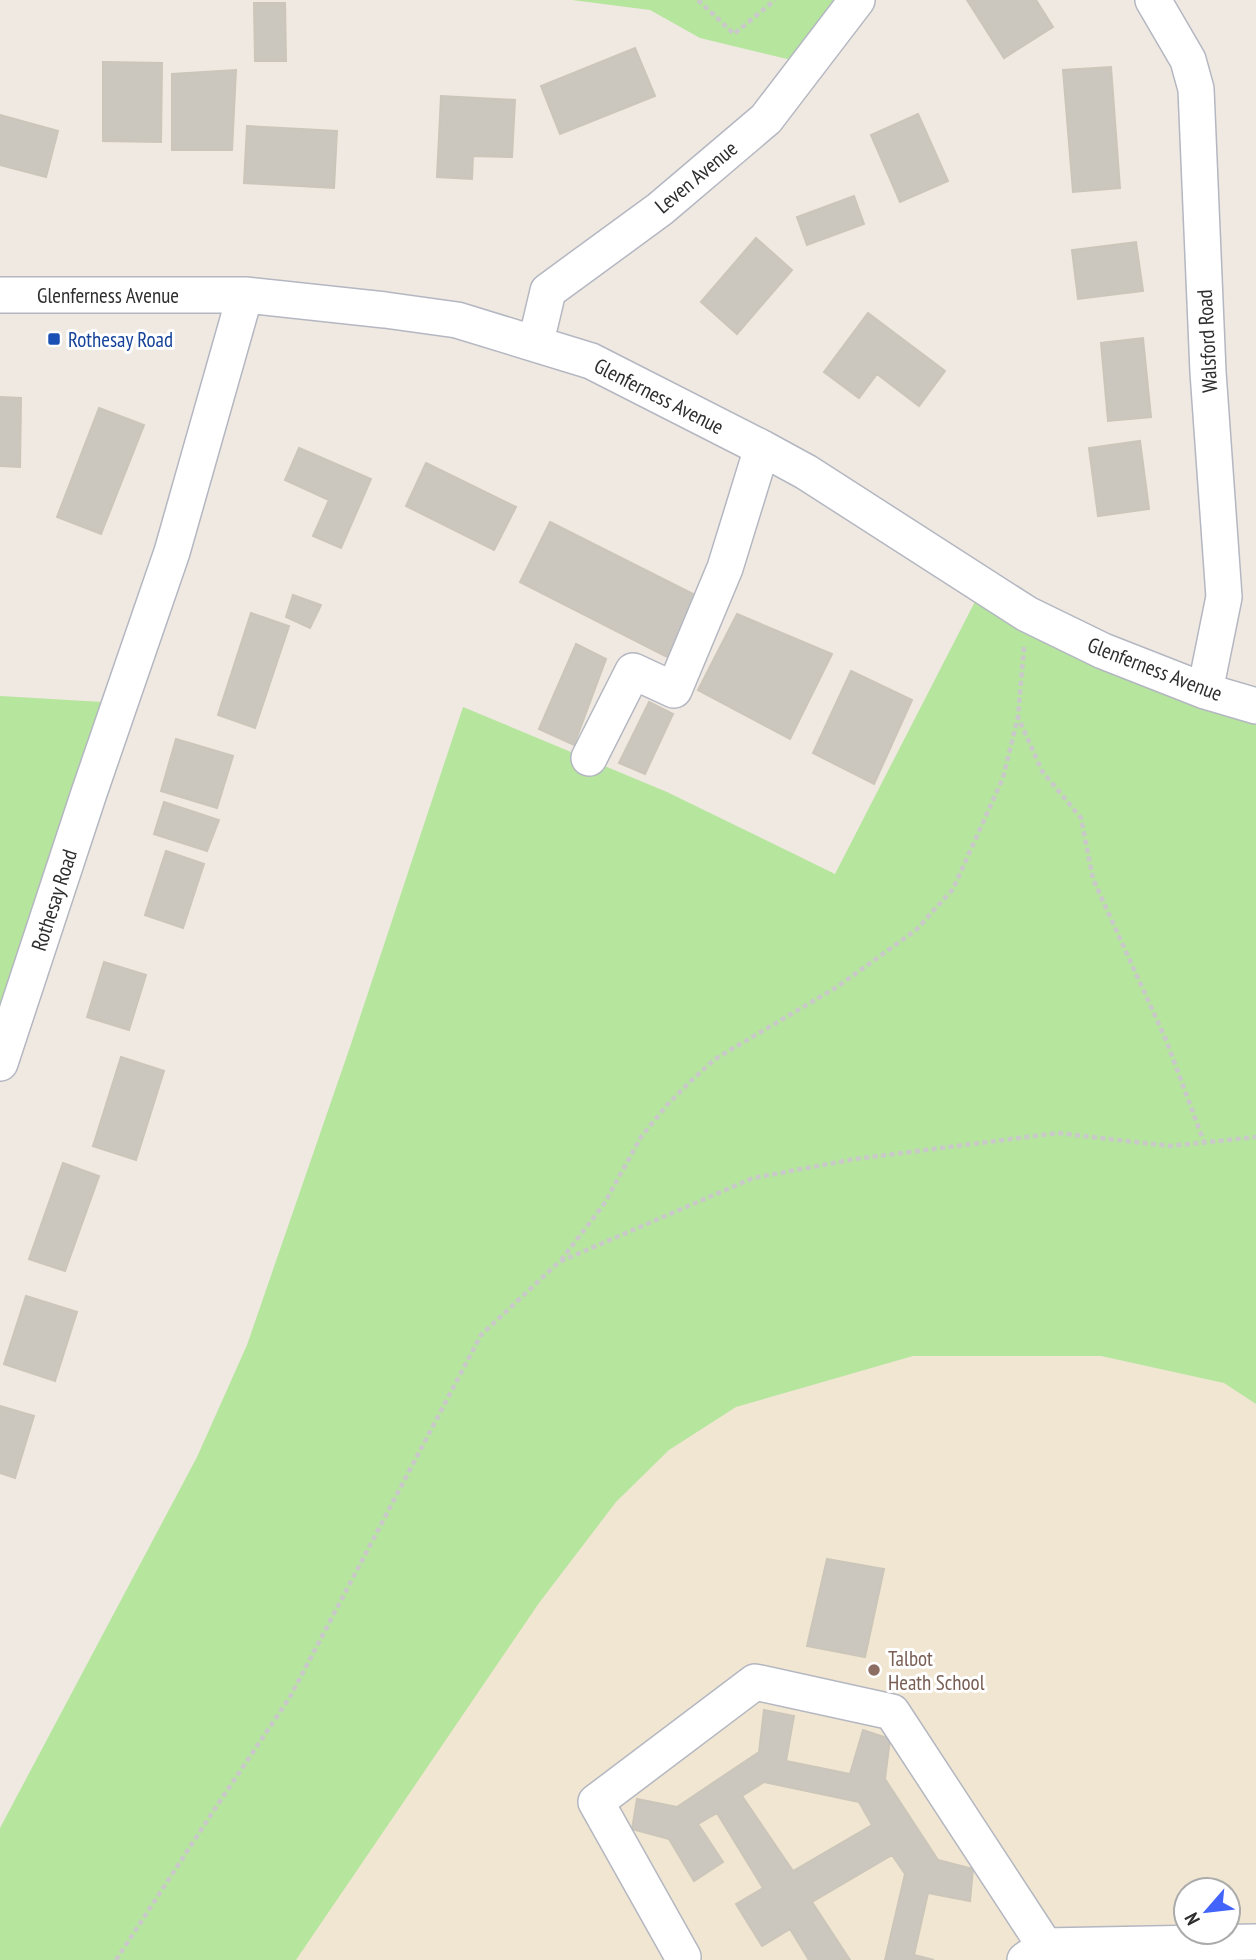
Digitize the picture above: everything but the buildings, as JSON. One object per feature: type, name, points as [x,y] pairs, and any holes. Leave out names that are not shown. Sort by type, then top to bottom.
[{"type":"street","name":"Leven Avenue","points":[[533,342],[548,291],[660,209],[766,119],[857,0]]},
{"type":"street","name":"Walsford Road","points":[[1153,0],[1188,60],[1196,89],[1208,372],[1224,597],[1205,691]]},
{"type":"street","name":"Glenferness Avenue","points":[[0,295],[245,295],[457,320],[533,342],[591,361],[806,472],[1027,614],[1103,651],[1205,691],[1256,706]]},
{"type":"street","name":"Rothesay Road","points":[[0,1063],[172,552],[245,295]]},
{"type":"street","points":[[589,758],[633,671],[674,690],[725,568],[762,448]]},
{"type":"street","points":[[682,1959],[596,1802],[755,1682],[892,1712],[1035,1953],[1256,1942]]},
{"type":"path","points":[[698,0],[734,34],[775,0]]},
{"type":"path","points":[[116,1960],[290,1697],[481,1335],[559,1262],[604,1203],[641,1137],[692,1080],[715,1059],[837,987],[916,930],[953,889],[1003,778],[1018,716],[1027,614]]},
{"type":"path","points":[[1018,716],[1042,771],[1081,818],[1093,879],[1166,1040],[1204,1142]]},
{"type":"path","points":[[559,1262],[752,1178],[842,1161],[1058,1133],[1170,1146],[1256,1137]]},
{"type":"shaded area","name":"Talbot Heath School","points":[[913,1356],[1101,1356],[1224,1383],[1256,1404],[1256,1960],[295,1960],[539,1603],[616,1502],[669,1450],[736,1407]]},
{"type":"green space","points":[[572,0],[857,0],[808,64],[700,38],[650,10]]},
{"type":"green space","points":[[983,586],[1256,706],[1256,1404],[1224,1383],[1101,1356],[913,1356],[736,1407],[669,1450],[616,1502],[539,1603],[296,1960],[0,1960],[0,1828],[197,1457],[247,1345],[463,707],[667,792],[835,874]]},
{"type":"green space","points":[[0,696],[103,702],[0,1008]]},
{"type":"place","name":"Rothesay Road","points":[[54,339]]},
{"type":"place","name":"Talbot Heath School","points":[[874,1670]]}]
